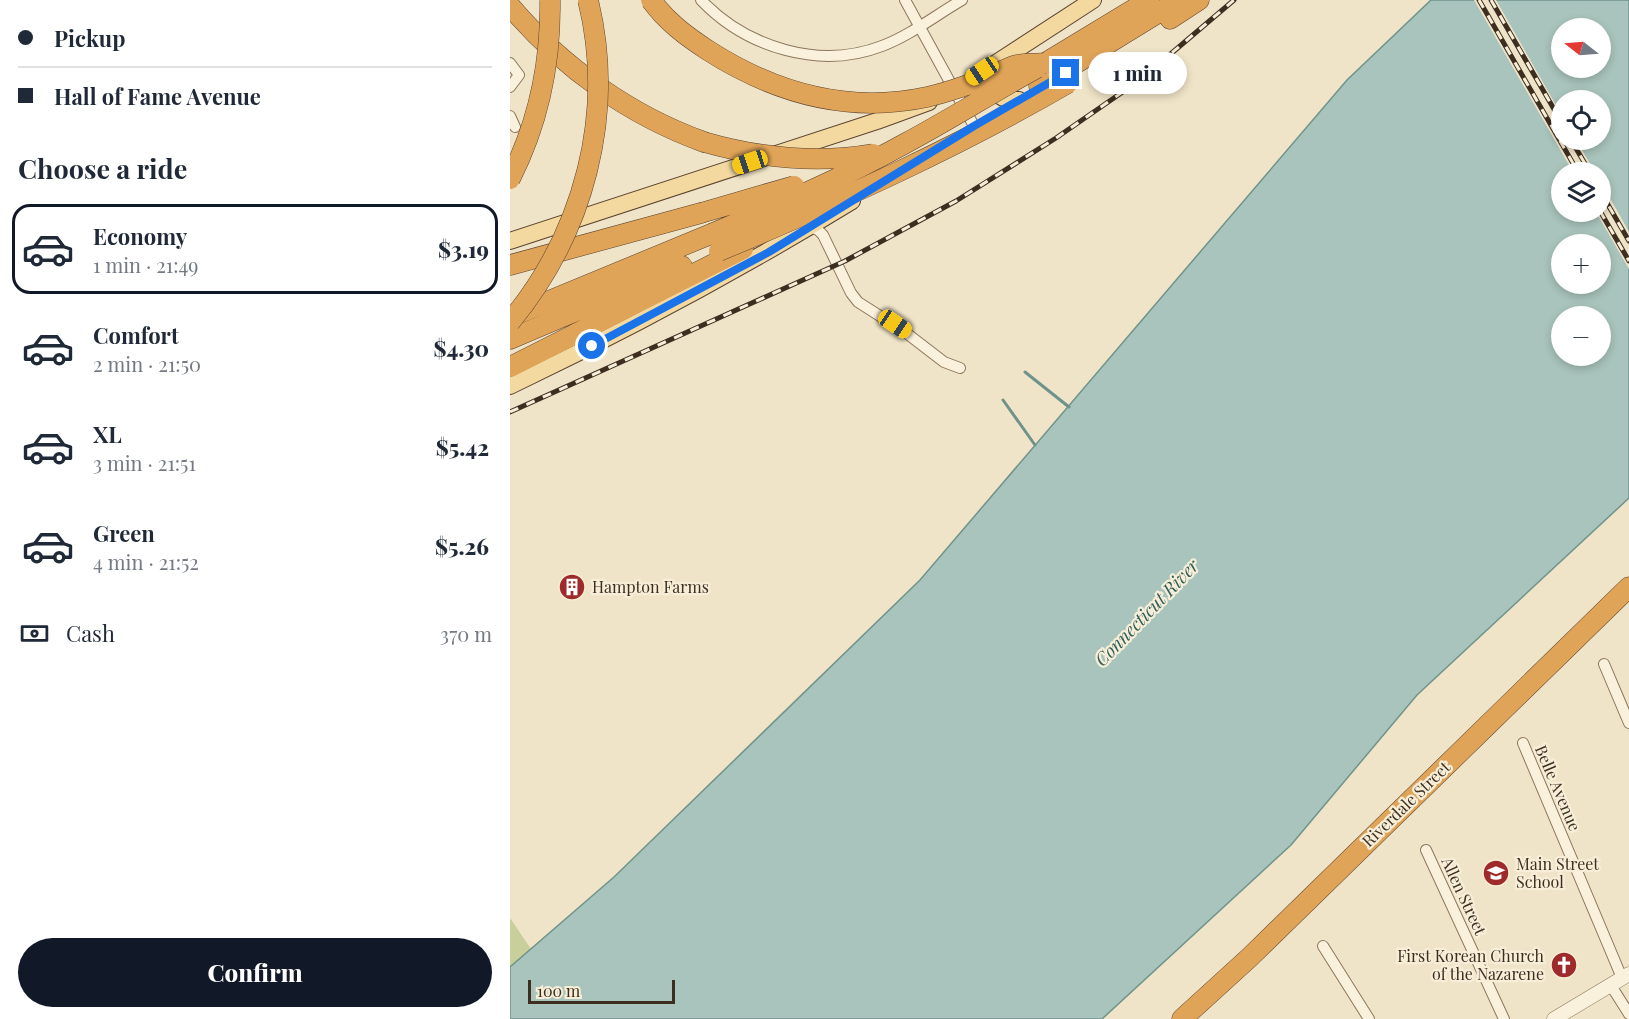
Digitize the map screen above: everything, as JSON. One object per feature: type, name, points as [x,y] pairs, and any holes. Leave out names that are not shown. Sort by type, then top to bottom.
[{"type":"highway","points":[[523,149],[538,70],[540,45],[538,0]]},
{"type":"highway","points":[[510,179],[538,105],[550,31],[550,0]]},
{"type":"highway","points":[[510,322],[540,282],[557,252],[578,201],[588,167],[596,124],[598,78],[595,39],[588,0]]},
{"type":"highway","points":[[651,0],[668,21],[680,31],[738,69],[771,84],[822,98],[858,102],[909,100],[958,88],[1018,64],[1045,63]]},
{"type":"highway","points":[[510,367],[843,176],[938,126],[1149,0]]},
{"type":"highway","points":[[510,6],[552,49],[606,92],[656,122],[704,142],[751,153],[803,159],[860,157],[905,147],[955,129],[1023,96],[1179,0]]},
{"type":"highway","points":[[510,317],[811,219],[1006,118],[1097,65],[1199,0]]},
{"type":"highway","points":[[510,265],[702,213],[809,181],[938,126]]},
{"type":"highway","points":[[510,339],[717,248]]},
{"type":"highway","name":"Riverdale Street","points":[[1182,1019],[1267,940],[1629,587]]},
{"type":"highway","name":"Riverdale Street","points":[[1200,1019],[1266,960],[1629,605]]},
{"type":"main road","points":[[510,241],[884,119],[934,100],[1093,0]]},
{"type":"main road","points":[[510,386],[705,287],[811,219],[1019,100],[1184,0]]},
{"type":"main road","points":[[993,64],[989,78],[994,91],[1005,99],[1019,100]]},
{"type":"street","points":[[701,0],[725,20],[752,37],[781,49],[807,55],[842,56],[870,50],[897,39],[962,0]]},
{"type":"street","points":[[905,0],[974,126]]},
{"type":"street","points":[[510,63],[519,75],[510,87]]},
{"type":"street","points":[[510,116],[515,127]]},
{"type":"street","points":[[811,219],[858,302],[900,328],[946,362],[960,368]]},
{"type":"street","points":[[1604,663],[1629,723]]},
{"type":"street","name":"Belle Avenue","points":[[1523,742],[1620,979],[1629,1014]]},
{"type":"street","name":"Allen Street","points":[[1426,850],[1504,1019]]},
{"type":"street","points":[[1323,946],[1369,1019]]},
{"type":"street","points":[[1554,1019],[1620,979]]},
{"type":"green space","points":[[510,918],[531,949],[510,967]]},
{"type":"water","name":"Connecticut River","points":[[1431,0],[1629,0],[1629,498],[1417,695],[1291,845],[1102,1019],[510,1019],[510,967],[614,877],[920,580],[1347,80]]},
{"type":"pier","points":[[1474,0],[1496,0],[1551,96],[1551,134]]},
{"type":"pier","points":[[1560,150],[1582,150],[1589,162],[1567,162]]},
{"type":"pier","points":[[1611,200],[1629,232],[1629,269],[1611,234],[1602,222],[1611,222]]},
{"type":"waterway","points":[[1025,372],[1069,407]]},
{"type":"waterway","points":[[1003,400],[1035,445]]},
{"type":"railway","points":[[510,412],[845,261],[956,201],[1056,138],[1140,80],[1234,0]]},
{"type":"railway","points":[[1479,0],[1572,162]]},
{"type":"railway","points":[[1491,0],[1551,104]]},
{"type":"railway","points":[[1577,150],[1584,162]]},
{"type":"railway","points":[[1611,210],[1629,241]]},
{"type":"railway","points":[[1606,222],[1629,261]]},
{"type":"place","name":"Hampton Farms","points":[[572,587]]},
{"type":"place","name":"Main Street School","points":[[1496,873]]},
{"type":"place","name":"First Korean Church of the Nazarene","points":[[1564,965]]},
{"type":"route","points":[[592,346],[769,252],[974,126],[1066,73]]}]
